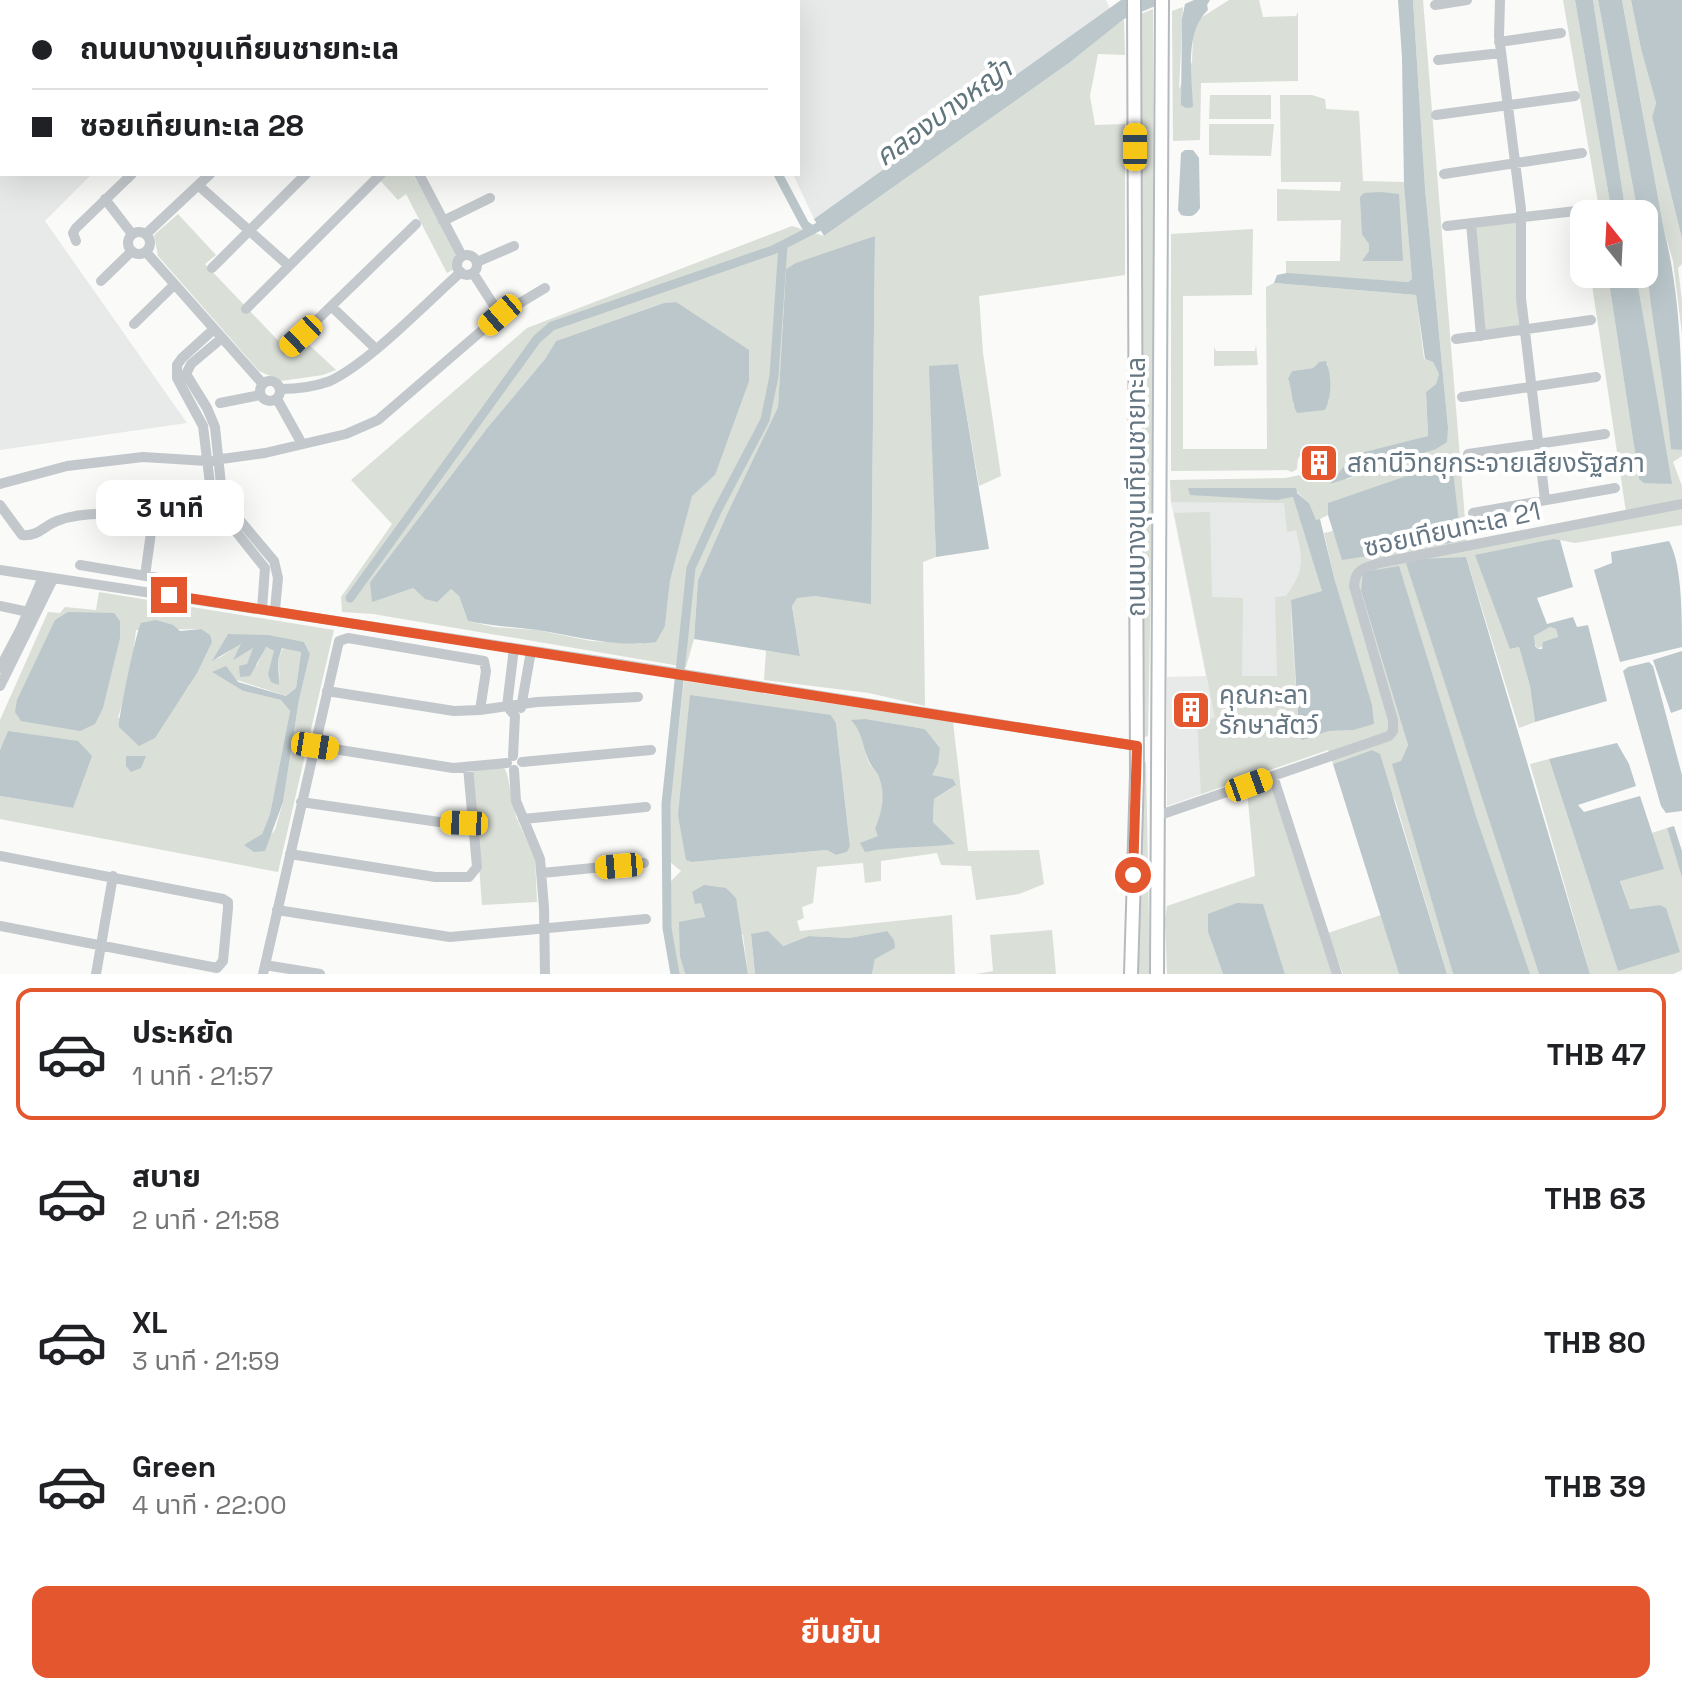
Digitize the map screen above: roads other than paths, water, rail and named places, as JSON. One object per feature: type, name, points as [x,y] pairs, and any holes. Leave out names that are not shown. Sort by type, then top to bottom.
[{"type":"main road","name":"ถนนบางขุนเทียนชายทะเล","points":[[1131,974],[1137,770],[1134,0]]},
{"type":"main road","name":"ถนนบางขุนเทียนชายทะเล","points":[[1157,974],[1162,0]]},
{"type":"main road","points":[[1137,740],[1147,741],[1151,736],[1159,541]]},
{"type":"main road","points":[[1137,770],[1143,758],[1150,760],[1150,898],[1157,931]]},
{"type":"street","points":[[1435,5],[1467,0]]},
{"type":"street","points":[[1500,0],[1500,47],[1521,217],[1521,298],[1545,500]]},
{"type":"street","points":[[1438,60],[1561,33]]},
{"type":"street","points":[[1436,115],[1575,96]]},
{"type":"street","points":[[1444,174],[1582,153]]},
{"type":"street","points":[[76,241],[73,233],[76,228],[130,176]]},
{"type":"street","points":[[146,234],[208,176]]},
{"type":"street","points":[[212,268],[304,176]]},
{"type":"street","points":[[246,309],[379,176]]},
{"type":"street","points":[[421,176],[462,256]]},
{"type":"street","points":[[198,185],[289,266]]},
{"type":"street","points":[[443,221],[490,198]]},
{"type":"street","points":[[105,199],[132,234]]},
{"type":"street","points":[[1447,226],[1570,212]]},
{"type":"street","points":[[1471,223],[1481,336]]},
{"type":"street","points":[[286,350],[416,224]]},
{"type":"street","points":[[132,234],[146,234],[151,243],[146,252],[136,254],[132,251],[128,245],[132,234]]},
{"type":"street","points":[[146,252],[222,338],[269,402],[278,394],[332,379],[375,348],[461,272],[475,268],[514,246]]},
{"type":"street","points":[[101,281],[132,251]]},
{"type":"street","points":[[462,256],[473,256],[475,268],[500,315]]},
{"type":"street","points":[[461,272],[457,266],[462,256]]},
{"type":"street","points":[[134,324],[174,285]]},
{"type":"street","points":[[0,484],[67,466],[143,457],[212,460],[265,453],[358,431],[378,420],[500,315],[545,288]]},
{"type":"street","points":[[332,307],[375,348]]},
{"type":"street","points":[[1456,339],[1591,320]]},
{"type":"street","points":[[214,329],[182,358],[179,384],[203,426],[212,460],[213,493],[218,509],[270,556],[275,610]]},
{"type":"street","points":[[182,367],[222,338]]},
{"type":"street","points":[[1462,397],[1596,377]]},
{"type":"street","points":[[220,403],[273,382],[302,444]]},
{"type":"street","points":[[1468,454],[1605,434]]},
{"type":"street","points":[[1473,513],[1615,488]]},
{"type":"street","name":"ซอยเทียนทะเล 21","points":[[1157,816],[1383,738],[1393,731],[1393,720],[1354,586],[1354,576],[1358,570],[1379,563],[1682,504]]},
{"type":"street","points":[[0,505],[22,535],[30,536],[57,521],[82,517],[124,514],[202,525],[233,520]]},
{"type":"street","points":[[145,576],[153,518]]},
{"type":"street","points":[[80,565],[176,581]]},
{"type":"street","points":[[262,609],[270,568]]},
{"type":"street","points":[[0,570],[1137,740]]},
{"type":"street","points":[[0,686],[48,578]]},
{"type":"street","points":[[0,606],[32,613]]},
{"type":"street","points":[[0,668],[32,613]]},
{"type":"street","points":[[320,974],[264,970],[339,641],[345,638],[484,661],[486,671],[480,710]]},
{"type":"street","points":[[514,648],[507,706],[515,716]]},
{"type":"street","points":[[531,651],[523,703],[515,716],[514,763],[516,801],[535,843],[542,873],[545,974]]},
{"type":"street","points":[[327,691],[454,711],[523,703],[638,697]]},
{"type":"street","points":[[315,746],[453,768],[651,750]]},
{"type":"street","points":[[290,854],[435,877],[469,877],[477,867],[468,767]]},
{"type":"street","points":[[1273,776],[1337,974]]},
{"type":"street","points":[[301,802],[439,822],[474,822]]},
{"type":"street","points":[[523,819],[646,807]]},
{"type":"street","points":[[0,856],[113,876],[228,902],[223,961],[217,968],[0,926]]},
{"type":"street","points":[[542,873],[644,863]]},
{"type":"street","points":[[96,974],[113,876]]},
{"type":"street","points":[[277,910],[450,937],[646,919]]},
{"type":"waterway","name":"คลองบางหญ้า","points":[[779,176],[805,225],[812,230],[830,221]]},
{"type":"waterway","points":[[350,598],[537,339],[552,326],[773,250],[812,230]]},
{"type":"waterway","points":[[675,974],[667,928],[666,804],[691,568],[765,420],[774,376],[783,245]]},
{"type":"place","name":"สถานีวิทยุกระจายเสียงรัฐสภา","points":[[1319,463]]},
{"type":"place","name":"คุณกะลา รักษาสัตว์","points":[[1191,710]]}]
